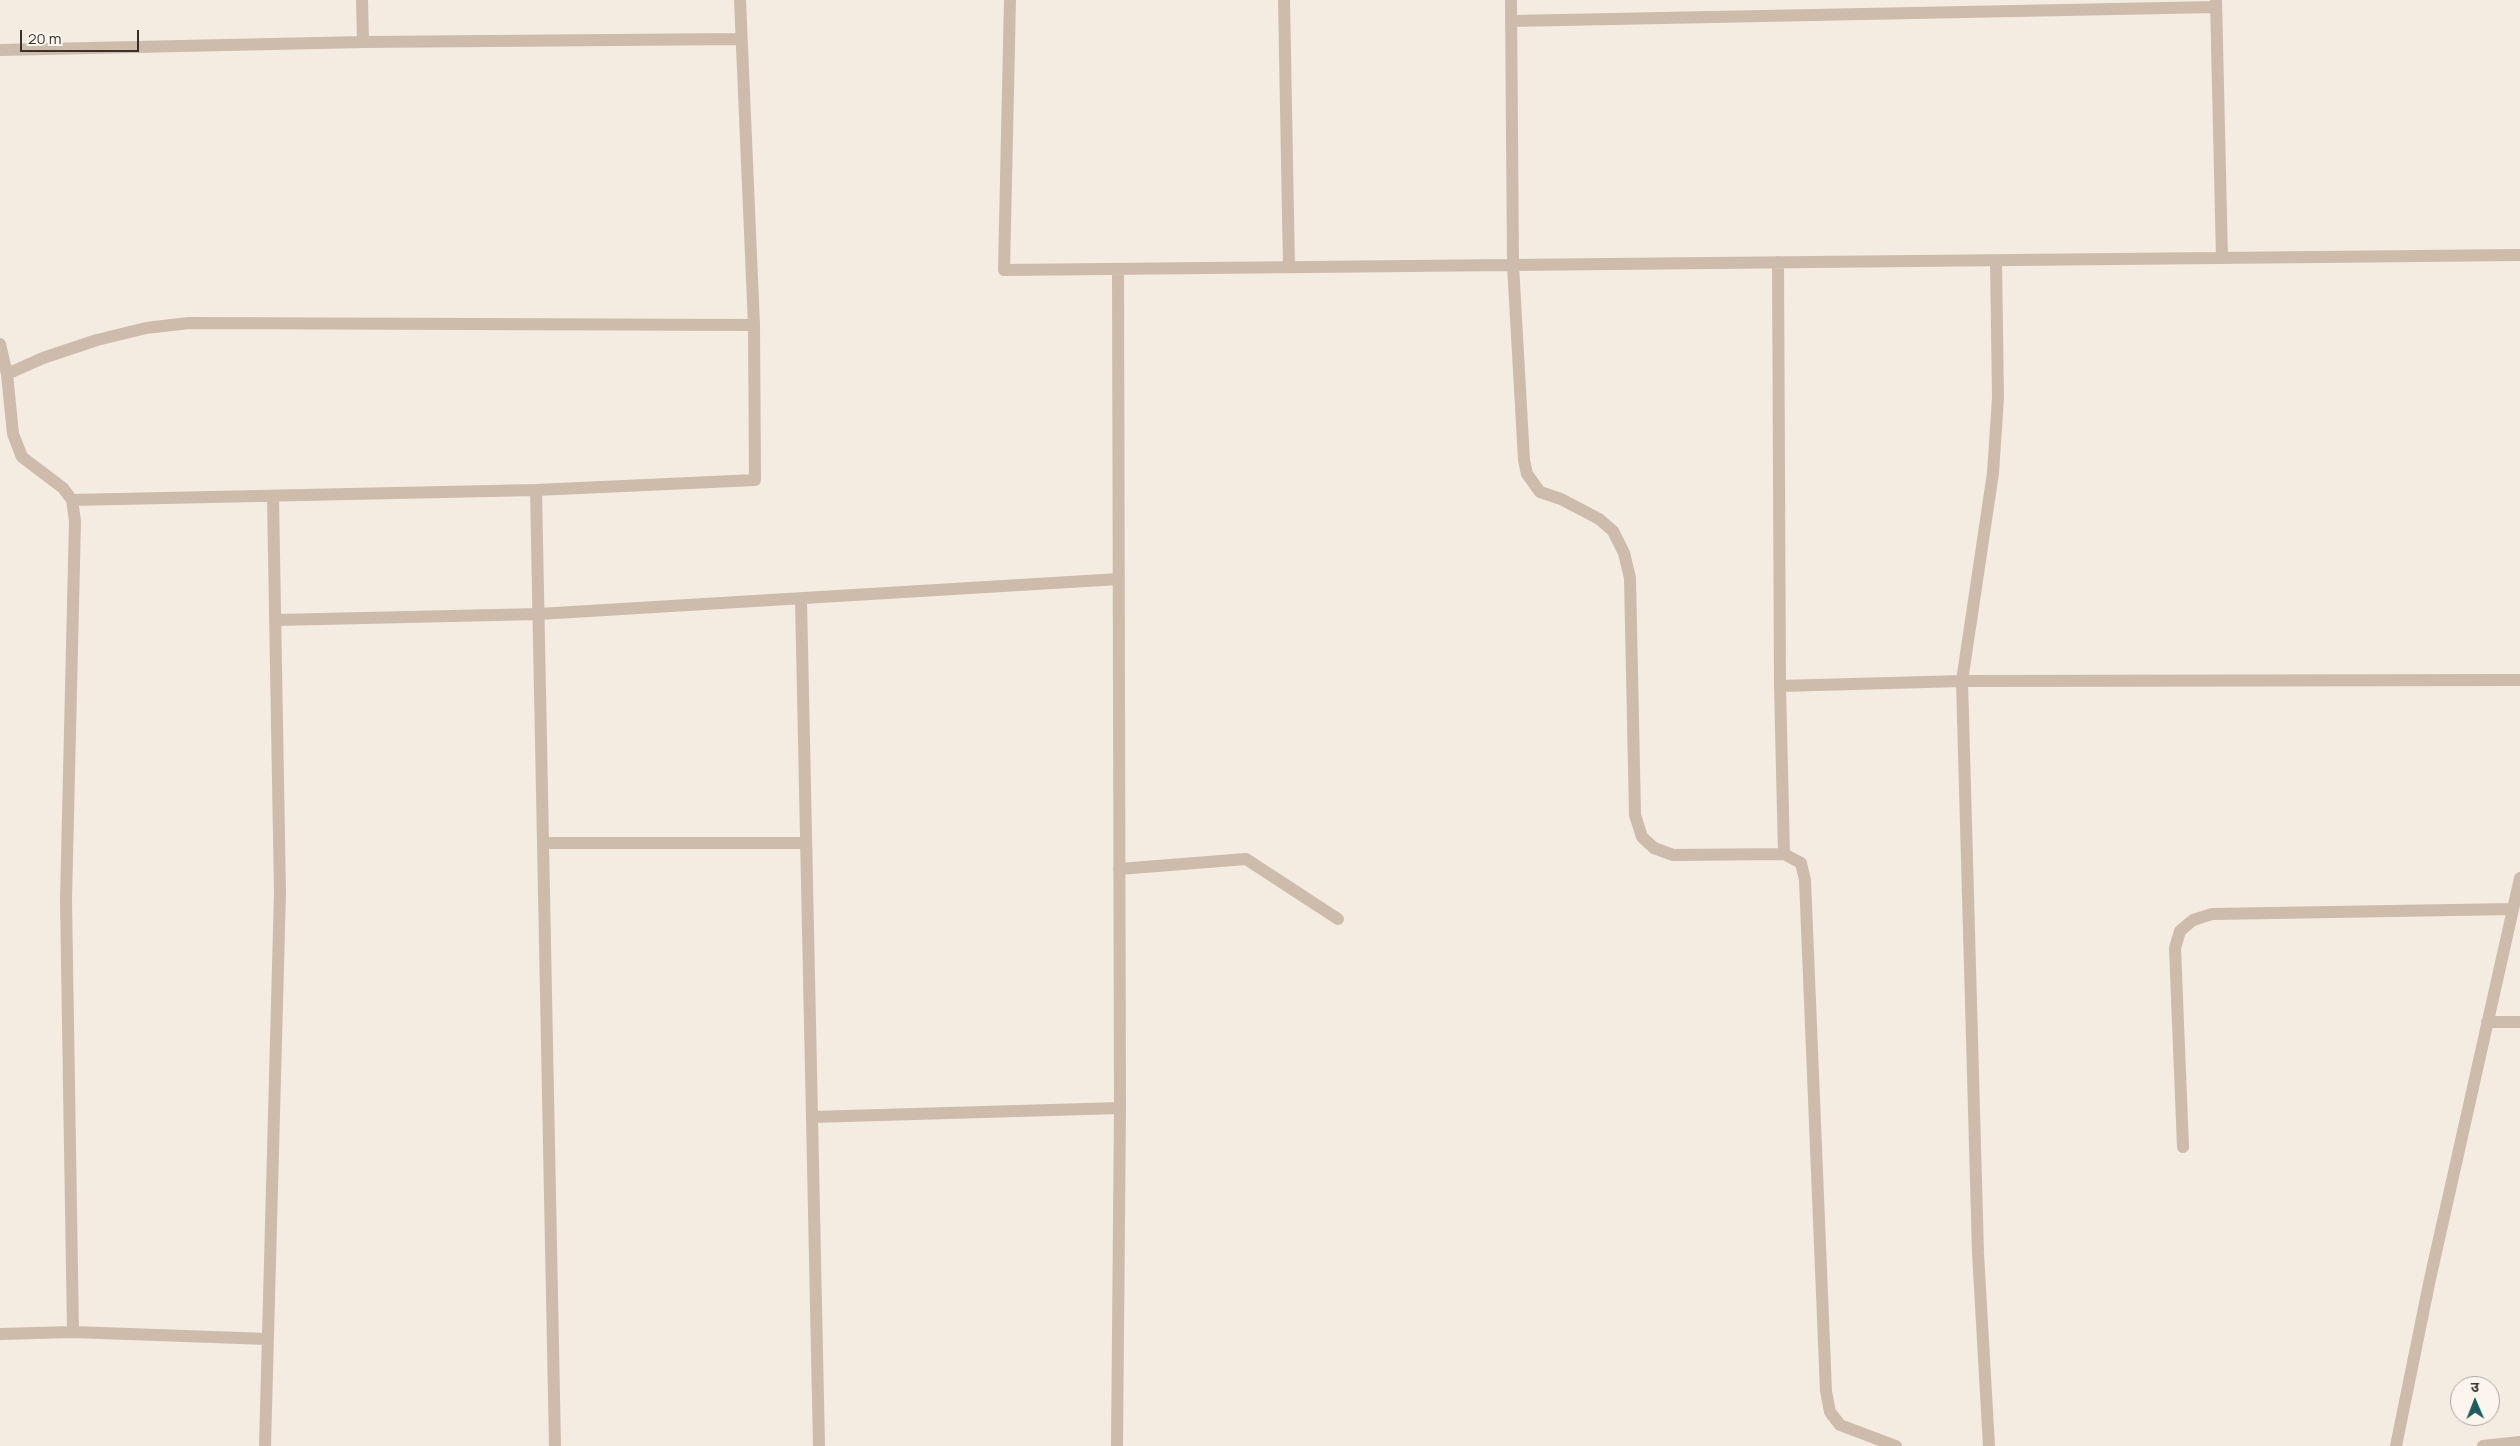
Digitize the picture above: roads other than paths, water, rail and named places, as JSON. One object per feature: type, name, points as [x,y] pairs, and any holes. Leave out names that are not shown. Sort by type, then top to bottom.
[{"type":"street","points":[[362,0],[363,42]]},
{"type":"street","points":[[72,500],[536,490],[755,480],[754,325],[740,39],[740,0]]},
{"type":"street","points":[[1010,0],[1004,270],[2520,255]]},
{"type":"street","points":[[1284,0],[1289,267]]},
{"type":"street","points":[[1511,0],[1513,265],[1524,460],[1527,474],[1540,492],[1560,499],[1599,518],[1613,531],[1624,553],[1630,578],[1635,815],[1642,837],[1654,848],[1673,854],[1784,854],[1801,864],[1805,880],[1826,1391],[1830,1412],[1840,1425],[1896,1446]]},
{"type":"street","points":[[1511,21],[2216,3],[2222,258]]},
{"type":"street","points":[[0,50],[363,42],[740,39]]},
{"type":"street","points":[[1988,1446],[1978,1243],[1962,680],[1993,473],[1998,398],[1996,261]]},
{"type":"street","points":[[1778,262],[1780,686],[1784,854]]},
{"type":"street","points":[[1118,268],[1120,1108],[1118,1446]]},
{"type":"street","points":[[7,374],[43,358],[96,340],[146,328],[189,323],[754,325]]},
{"type":"street","points":[[0,344],[7,374],[13,434],[22,457],[63,488],[72,500],[75,522],[66,900],[73,1332]]},
{"type":"street","points":[[536,490],[555,1446]]},
{"type":"street","points":[[265,1446],[280,893],[277,620],[273,497]]},
{"type":"street","points":[[277,620],[539,614],[1119,580]]},
{"type":"street","points":[[801,600],[819,1446]]},
{"type":"street","points":[[1780,686],[1962,680],[2520,680]]},
{"type":"street","points":[[543,843],[806,843]]},
{"type":"street","points":[[1119,869],[1246,859],[1338,919]]},
{"type":"street","points":[[2396,1446],[2430,1279],[2520,878]]},
{"type":"street","points":[[2183,1147],[2175,948],[2180,931],[2193,920],[2212,914],[2513,909]]},
{"type":"street","points":[[2487,1022],[2520,1022]]},
{"type":"street","points":[[812,1117],[1120,1108]]},
{"type":"street","points":[[0,1334],[73,1332],[268,1339]]},
{"type":"street","points":[[2482,1446],[2520,1442]]}]
